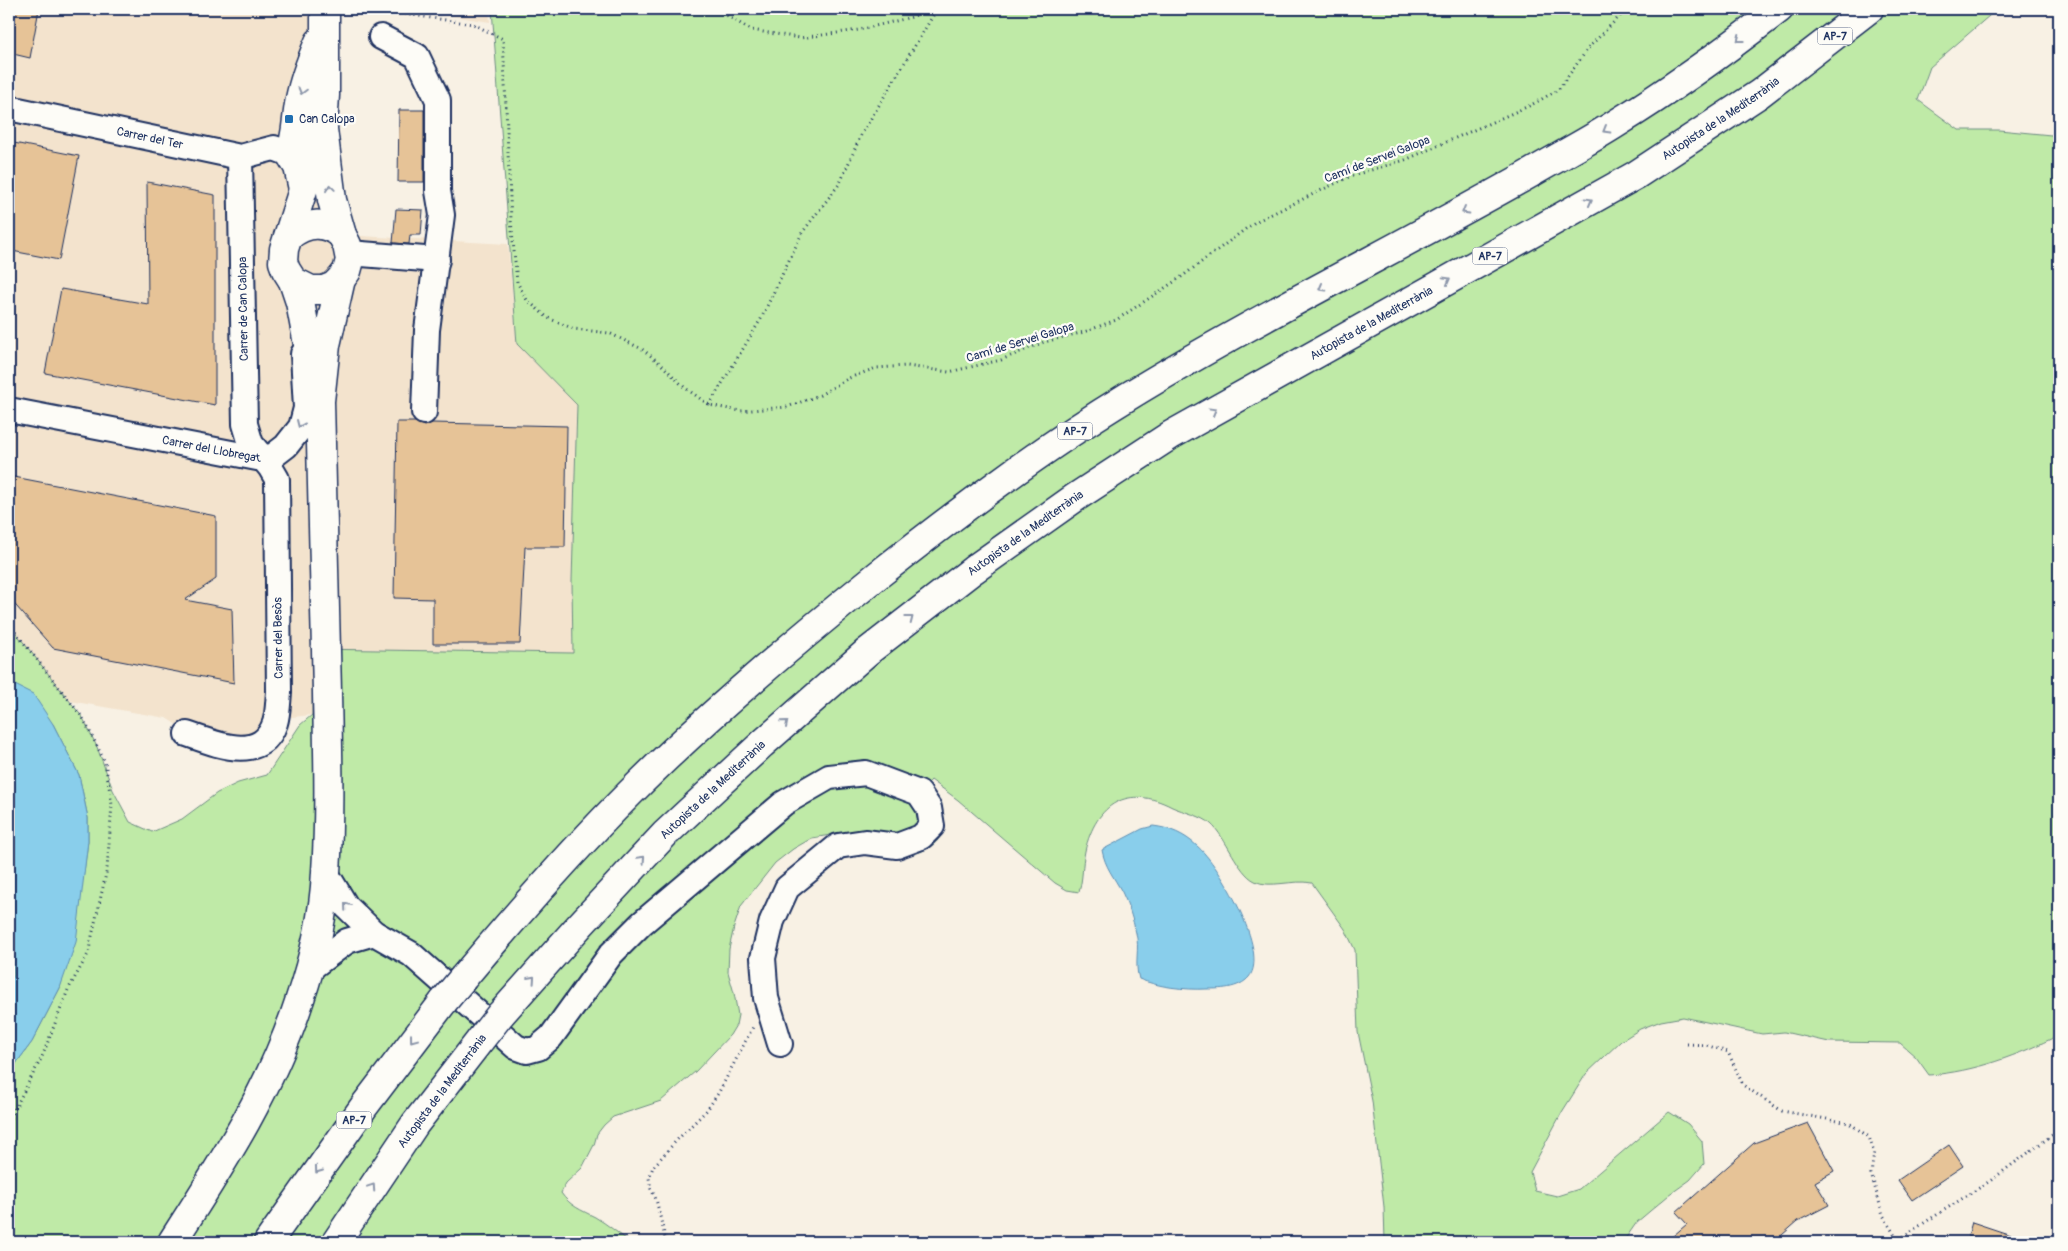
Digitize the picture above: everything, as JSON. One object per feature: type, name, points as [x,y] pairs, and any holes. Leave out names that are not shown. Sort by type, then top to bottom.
[{"type":"main road","name":"AP-7","points":[[268,1242],[420,1031],[544,885],[630,794],[714,715],[805,634],[934,531],[1037,456],[1126,398],[1230,338],[1453,218],[1615,125],[1711,61],[1779,9]]},
{"type":"main road","name":"Autopista de la Mediterrània","points":[[336,1242],[415,1124],[500,1015],[581,924],[672,828],[762,744],[867,652],[973,570],[1076,496],[1171,435],[1636,175],[1760,94],[1869,9]]},
{"type":"main road","points":[[293,281],[304,288],[317,291],[334,286],[347,271],[346,244],[332,200],[323,129],[325,19]]},
{"type":"main road","points":[[303,189],[298,167],[290,154],[294,144],[300,100],[325,19]]},
{"type":"main road","points":[[320,401],[300,302],[293,281],[283,262],[284,249],[323,129]]},
{"type":"main road","points":[[289,236],[304,226],[316,224],[332,228],[346,244]]},
{"type":"main road","points":[[172,1242],[230,1151],[270,1077],[296,1010],[308,970],[322,909],[326,873],[328,734],[320,401],[326,345],[341,279]]},
{"type":"street","points":[[381,37],[417,56],[438,100],[438,191],[442,215],[427,330],[424,412]]},
{"type":"street","name":"Carrer del Ter","points":[[9,108],[240,158],[274,148],[290,154]]},
{"type":"street","name":"Carrer de Can Calopa","points":[[240,158],[244,424],[251,444],[261,457]]},
{"type":"street","points":[[346,244],[437,260]]},
{"type":"street","name":"Carrer del Llobregat","points":[[9,410],[261,457],[273,456],[286,446],[300,427],[306,408],[303,355],[305,324]]},
{"type":"street","name":"Carrer del Besòs","points":[[187,734],[230,748],[250,748],[268,738],[276,722],[279,692],[277,479],[261,457]]},
{"type":"street","points":[[326,873],[346,906],[374,933],[411,954],[516,1047],[527,1051],[538,1048],[552,1037],[611,954],[642,923],[784,803],[829,776],[866,773],[919,793],[929,808],[932,826],[921,837],[898,846],[865,842],[838,846],[787,888],[772,921],[762,958],[766,998],[780,1044]]},
{"type":"street","points":[[308,970],[324,956],[347,941],[374,933]]},
{"type":"path","name":"Camí de Servei Galopa","points":[[370,9],[473,24],[502,39],[511,220],[517,282],[527,300],[548,318],[574,329],[608,334],[642,349],[684,387],[710,405],[740,411],[787,407],[820,396],[849,378],[876,368],[907,366],[949,372],[1001,360],[1044,342],[1084,332],[1116,320],[1180,278],[1255,222],[1351,176],[1405,160],[1531,105],[1558,90],[1590,46],[1622,14],[1630,9]]},
{"type":"path","points":[[720,9],[721,12],[751,30],[800,38],[859,30],[912,17],[929,9]]},
{"type":"path","points":[[710,405],[761,319],[802,233],[840,183],[861,136],[937,9]]},
{"type":"path","points":[[9,624],[83,718],[105,762],[112,805],[108,869],[88,954],[68,990],[42,1057],[12,1114],[9,1126]]},
{"type":"path","points":[[666,1242],[649,1178],[653,1167],[676,1141],[701,1118],[716,1096],[745,1044],[766,998]]},
{"type":"path","points":[[1687,1044],[1706,1045],[1728,1052],[1743,1085],[1782,1111],[1849,1123],[1869,1137],[1874,1153],[1871,1174],[1883,1215],[1897,1239]]},
{"type":"path","points":[[1894,1242],[1990,1181],[2059,1130]]},
{"type":"shaded area","points":[[9,9],[325,9],[342,235],[508,244],[517,343],[577,405],[572,581],[573,653],[313,649],[312,715],[271,719],[258,730],[242,739],[182,728],[166,718],[70,701],[9,624]]},
{"type":"shaded area","points":[[409,9],[489,9],[490,22]]},
{"type":"green space","points":[[492,9],[1997,9],[1930,67],[1918,100],[1959,130],[1999,130],[2051,135],[2059,131],[2059,1035],[1996,1061],[1963,1070],[1929,1075],[1916,1057],[1900,1043],[1829,1042],[1784,1032],[1762,1034],[1683,1017],[1661,1021],[1640,1029],[1621,1041],[1586,1074],[1562,1112],[1530,1172],[1535,1191],[1557,1196],[1579,1189],[1669,1112],[1688,1124],[1702,1141],[1704,1164],[1690,1180],[1637,1222],[1623,1242],[1385,1242],[1384,1207],[1372,1101],[1358,1032],[1355,950],[1345,929],[1312,883],[1267,884],[1255,881],[1243,871],[1222,837],[1207,821],[1156,800],[1141,797],[1128,798],[1116,802],[1097,821],[1090,834],[1085,851],[1079,892],[1067,890],[1055,883],[958,800],[931,780],[924,788],[937,812],[942,827],[942,834],[933,845],[919,852],[904,855],[898,854],[889,848],[878,832],[868,829],[812,838],[793,849],[775,863],[741,906],[729,949],[728,972],[738,1015],[736,1025],[730,1035],[696,1071],[661,1101],[613,1117],[604,1125],[597,1134],[594,1145],[582,1168],[566,1183],[561,1193],[580,1210],[599,1220],[630,1242],[9,1242],[9,1073],[32,1042],[60,988],[83,879],[88,841],[88,818],[79,775],[53,724],[9,682],[9,624],[83,718],[97,747],[113,790],[130,822],[152,832],[182,819],[217,793],[238,783],[267,775],[300,725],[312,715],[313,649],[573,653],[572,581],[577,405],[517,344]]},
{"type":"green space","points":[[9,894],[14,975],[9,986]]},
{"type":"water","points":[[9,682],[33,694],[53,724],[79,775],[88,818],[88,841],[76,942],[60,988],[32,1042],[9,1073],[9,986],[14,975],[9,894]]},
{"type":"water","points":[[1153,826],[1176,832],[1197,846],[1229,889],[1248,929],[1253,949],[1254,965],[1249,977],[1240,984],[1223,988],[1189,989],[1163,986],[1139,979],[1137,939],[1133,922],[1124,897],[1108,867],[1102,850],[1142,829]]},
{"type":"building","points":[[9,9],[39,9],[30,58],[9,53]]},
{"type":"building","points":[[399,110],[424,110],[424,182],[398,182]]},
{"type":"building","points":[[9,142],[79,156],[59,260],[12,251],[9,241]]},
{"type":"building","points":[[147,182],[215,195],[215,405],[45,373],[61,289],[148,304]]},
{"type":"building","points":[[396,209],[423,210],[421,235],[410,235],[409,244],[393,243]]},
{"type":"building","points":[[397,422],[415,422],[424,426],[432,423],[567,426],[565,547],[525,547],[520,644],[433,644],[433,599],[394,598]]},
{"type":"building","points":[[9,476],[216,516],[216,579],[185,600],[232,609],[234,683],[53,648],[9,598]]},
{"type":"building","points":[[1808,1123],[1834,1171],[1815,1182],[1829,1205],[1798,1221],[1774,1242],[1666,1242],[1687,1224],[1676,1212],[1754,1143]]},
{"type":"building","points":[[1949,1145],[1963,1166],[1912,1200],[1898,1180]]},
{"type":"building","points":[[1972,1222],[2026,1240],[2025,1242],[1985,1242],[1968,1236]]},
{"type":"place","name":"Can Calopa","points":[[289,119]]}]
